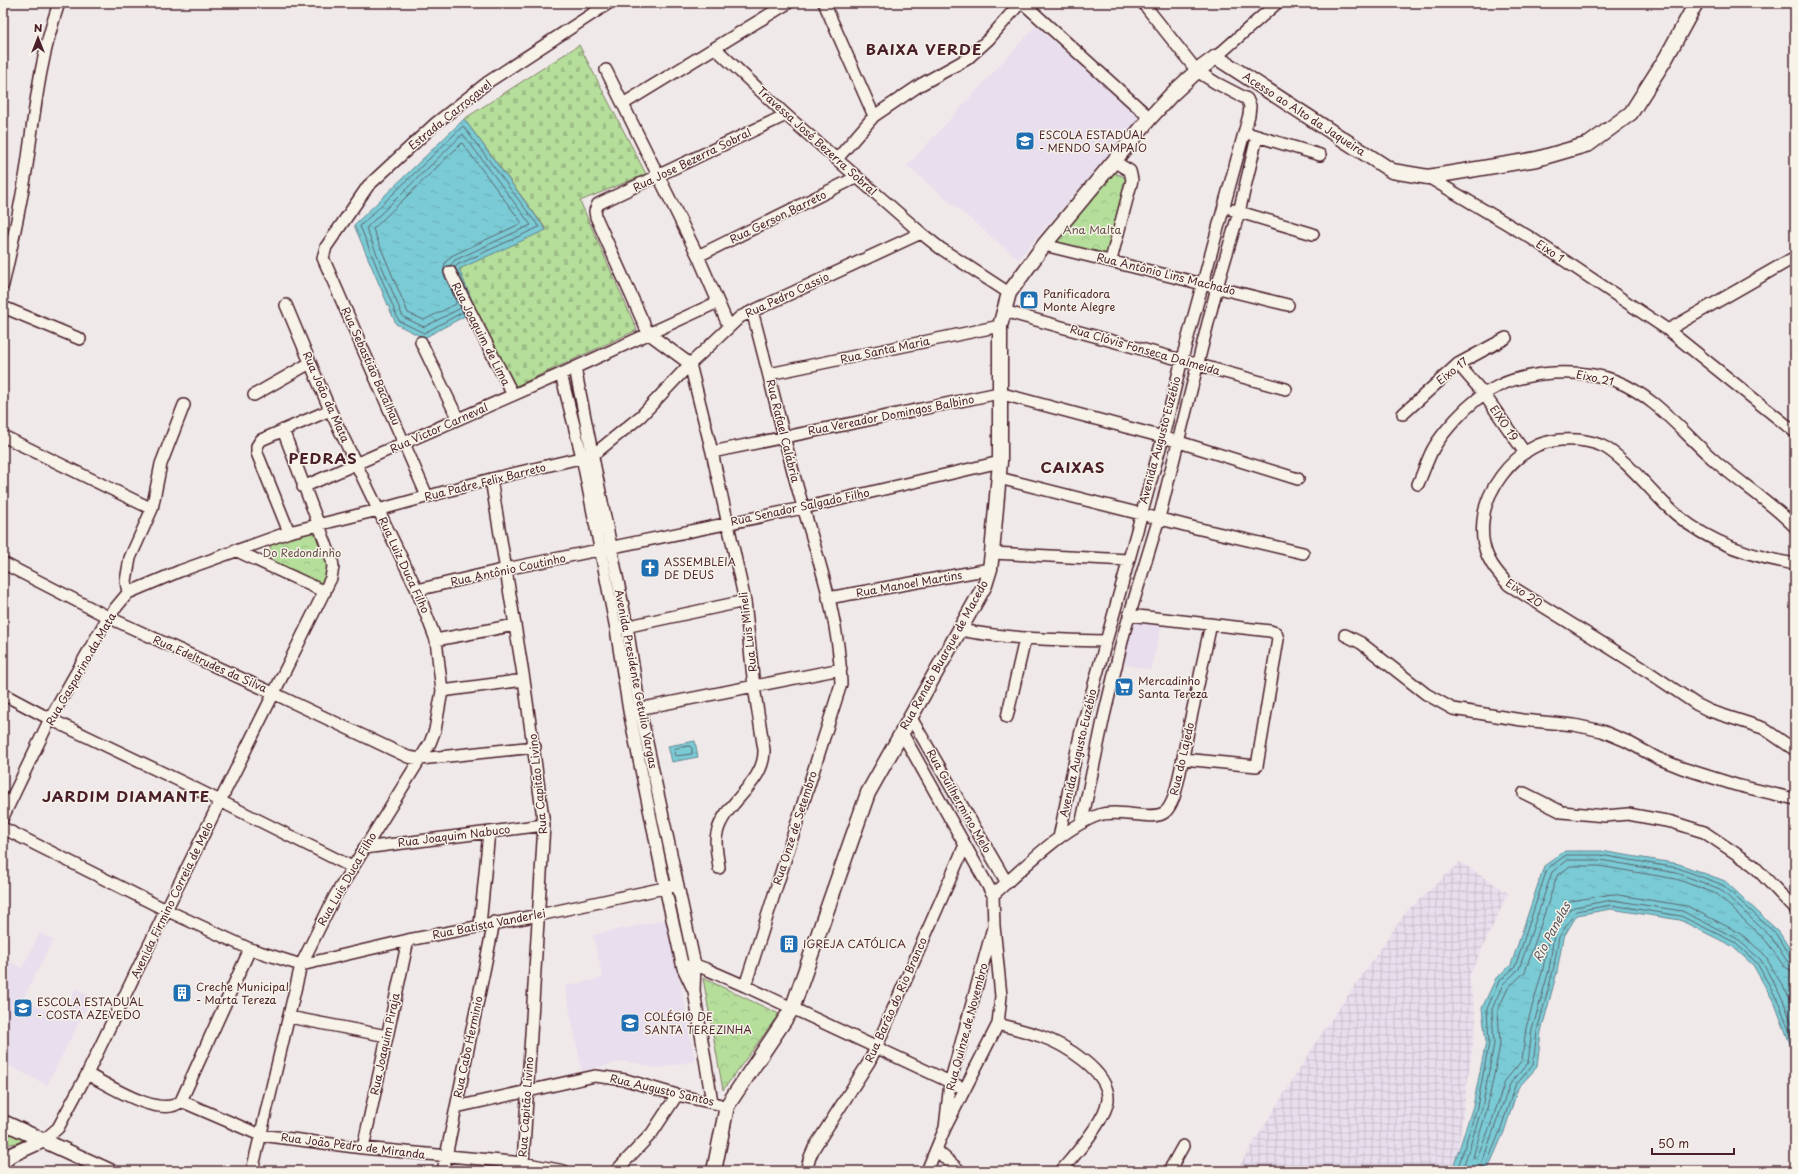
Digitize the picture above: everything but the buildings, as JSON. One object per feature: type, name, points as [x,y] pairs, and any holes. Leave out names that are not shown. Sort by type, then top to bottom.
[{"type":"street","points":[[3,285],[13,241],[26,166],[39,71],[47,39],[59,3]]},
{"type":"street","name":"Estrada Carroçavel","points":[[323,258],[326,247],[368,186],[436,123],[488,82],[609,3]]},
{"type":"street","points":[[623,104],[788,3]]},
{"type":"street","points":[[824,3],[874,116]]},
{"type":"street","points":[[837,159],[874,116],[920,85],[967,59],[989,39],[1022,3],[1150,118]]},
{"type":"street","points":[[1143,3],[1197,71]]},
{"type":"street","points":[[1216,57],[1277,3]]},
{"type":"street","points":[[1428,177],[1537,159],[1589,144],[1631,113],[1666,58],[1696,3]]},
{"type":"street","name":"Travessa José Bezerra Sobral","points":[[715,48],[786,115],[921,233]]},
{"type":"street","name":"Rua Renato Buarque de Macedo","points":[[727,1106],[792,1009],[868,793],[985,585],[990,569],[992,554],[1000,462],[1000,326],[1010,293],[1044,245],[1115,162],[1150,118],[1171,95],[1197,71],[1216,57]]},
{"type":"street","name":"Acesso ao Alto da Jaqueira","points":[[1216,57],[1392,171],[1428,177]]},
{"type":"street","points":[[606,70],[698,256],[728,327]]},
{"type":"street","name":"Avenida Augusto Euzébio","points":[[1059,838],[1080,735],[1140,513],[1163,437],[1182,359],[1243,132],[1249,115],[1250,106],[1247,99],[1197,71]]},
{"type":"street","name":"Rua Jose Bezerra Sobral","points":[[648,333],[596,217],[595,211],[598,204],[786,115]]},
{"type":"street","points":[[1243,132],[1320,156]]},
{"type":"street","name":"Avenida Augusto Euzébio","points":[[1082,821],[1104,716],[1129,615],[1159,518],[1217,286],[1239,212],[1257,137]]},
{"type":"street","points":[[1111,260],[1132,180],[1130,171],[1115,162]]},
{"type":"street","name":"Rua Gerson Barreto","points":[[698,256],[858,177]]},
{"type":"street","name":"Eixo 1","points":[[1428,177],[1531,238],[1668,330],[1795,432]]},
{"type":"street","points":[[1223,207],[1313,234]]},
{"type":"street","points":[[921,233],[945,251],[1010,293]]},
{"type":"street","name":"Rua Pedro Cassio","points":[[587,456],[641,416],[690,364],[740,317],[921,233]]},
{"type":"street","name":"Rua Antônio Lins Machado","points":[[1044,245],[1217,286],[1288,305]]},
{"type":"street","points":[[1668,330],[1795,257]]},
{"type":"street","name":"Rua Sebastião Bacalhau","points":[[323,258],[427,496]]},
{"type":"street","name":"Rua Joaquim de Lima","points":[[450,272],[513,395]]},
{"type":"street","name":"Rua Victor Carneval","points":[[303,487],[357,465],[575,368],[718,302]]},
{"type":"street","name":"Rua João da Mata","points":[[286,305],[330,410],[378,510]]},
{"type":"street","points":[[3,307],[80,339]]},
{"type":"street","name":"Rua Rafael Calábria","points":[[752,311],[769,374],[783,437],[828,598],[841,669]]},
{"type":"street","name":"Rua Clóvis Fonseca Dalmeida","points":[[1004,311],[1286,388]]},
{"type":"street","name":"Rua Santa Maria","points":[[769,374],[1000,326]]},
{"type":"street","points":[[648,333],[690,364]]},
{"type":"street","name":"Eixo 17","points":[[1403,414],[1458,364],[1506,338]]},
{"type":"street","points":[[421,342],[458,419]]},
{"type":"street","points":[[254,395],[310,363]]},
{"type":"street","name":"Rua Luis Mineli","points":[[690,364],[712,452],[745,601],[754,687],[764,750],[764,759],[753,780],[719,828],[716,840],[719,868]]},
{"type":"street","name":"EIXO 19","points":[[1458,364],[1484,394],[1525,453]]},
{"type":"street","name":"Avenida Presidente Getulio Vargas","points":[[575,368],[600,550],[616,629],[629,711],[683,968],[694,991]]},
{"type":"street","name":"Eixo 21","points":[[1418,484],[1432,450],[1441,435],[1468,405],[1484,394],[1508,380],[1526,376],[1581,373],[1616,381],[1651,402],[1713,459],[1795,528]]},
{"type":"street","name":"Avenida Presidente Getulio Vargas","points":[[561,374],[587,456],[611,548],[627,626],[640,710],[695,965],[694,991],[712,1102]]},
{"type":"street","points":[[1000,393],[1163,437],[1298,479]]},
{"type":"street","name":"Rua Vereador Domingos Balbino","points":[[712,452],[1000,393]]},
{"type":"street","points":[[128,593],[126,581],[127,568],[134,548],[152,509],[161,464],[184,405]]},
{"type":"street","points":[[289,532],[257,453],[257,446],[261,440],[330,410]]},
{"type":"street","name":"Avenida Firmino Correia de Melo","points":[[44,1140],[58,1128],[87,1074],[273,692],[331,578],[333,567],[283,430]]},
{"type":"street","points":[[3,436],[152,509]]},
{"type":"street","name":"Eixo 20","points":[[1795,564],[1750,555],[1711,538],[1693,527],[1666,506],[1616,455],[1601,445],[1580,441],[1551,442],[1538,445],[1525,453],[1507,469],[1496,484],[1489,498],[1483,519],[1484,545],[1488,560],[1495,571],[1509,585],[1616,651],[1696,704],[1710,711],[1763,728],[1795,750]]},
{"type":"street","name":"Rua Padre Felix Barreto","points":[[128,593],[235,550],[318,523],[378,510],[491,479],[587,456]]},
{"type":"street","name":"Rua Senador Salgado Filho","points":[[600,550],[728,522],[803,508],[1000,462]]},
{"type":"street","points":[[999,478],[1303,554]]},
{"type":"street","name":"Rua Capitão Livino","points":[[491,479],[535,747],[544,825],[526,1090],[523,1163]]},
{"type":"street","name":"Rua Luiz Duca Filho","points":[[378,510],[417,590],[436,640],[442,691],[435,730],[430,743],[420,759]]},
{"type":"street","points":[[235,550],[325,592]]},
{"type":"street","name":"Rua Antônio Coutinho","points":[[417,590],[506,569],[600,550]]},
{"type":"street","points":[[992,554],[1128,560]]},
{"type":"street","name":"Rua Edeltrudes da Silva","points":[[3,563],[108,617],[273,692],[404,755],[420,759]]},
{"type":"street","name":"Rua Manoel Martins","points":[[828,598],[990,569]]},
{"type":"street","name":"Rua Gasparino da Mata","points":[[3,818],[50,719],[108,617],[128,593]]},
{"type":"street","points":[[616,629],[745,601]]},
{"type":"street","points":[[1129,615],[1270,631],[1276,633],[1278,639],[1257,766],[1182,759]]},
{"type":"street","name":"Rua do Lajedo","points":[[994,895],[1059,838],[1082,821],[1101,814],[1111,813],[1132,813],[1146,816],[1160,815],[1170,807],[1182,759],[1211,624]]},
{"type":"street","points":[[436,640],[515,625]]},
{"type":"street","points":[[960,630],[986,635],[1026,639],[1105,641]]},
{"type":"street","points":[[1345,635],[1361,643],[1426,694],[1453,709],[1522,720],[1574,725],[1602,731],[1626,741],[1657,758],[1682,768],[1736,785],[1795,800]]},
{"type":"street","points":[[1007,717],[1026,639]]},
{"type":"street","points":[[629,711],[841,669]]},
{"type":"street","name":"Rua Onze de Setembro","points":[[745,986],[841,684],[841,669]]},
{"type":"street","points":[[442,691],[524,680]]},
{"type":"street","points":[[3,694],[50,719],[352,867]]},
{"type":"street","name":"Rua Guilhermino Melo","points":[[911,718],[1007,883]]},
{"type":"street","points":[[902,733],[994,895]]},
{"type":"street","points":[[420,759],[535,747]]},
{"type":"street","name":"Rua Luis Duca Filho","points":[[252,1171],[301,965],[324,915],[352,867],[420,759]]},
{"type":"street","points":[[1524,792],[1562,812],[1606,816],[1628,814],[1672,822],[1704,832],[1753,865],[1795,909]]},
{"type":"street","name":"Rua Joaquim Nabuco","points":[[364,848],[544,825]]},
{"type":"street","points":[[3,828],[166,910],[250,949],[301,965]]},
{"type":"street","points":[[480,925],[489,832]]},
{"type":"street","name":"Rua Barão do Rio Branco","points":[[806,1171],[814,1148],[869,1062],[876,1048],[965,846]]},
{"type":"street","name":"Rua Batista Vanderlei","points":[[301,965],[408,940],[494,922],[539,915],[678,884]]},
{"type":"street","name":"Rua Quinze de Novembro","points":[[927,1171],[945,1128],[998,1024],[1001,996],[994,926],[994,895]]},
{"type":"street","name":"Rua Cabo Herminio","points":[[443,1171],[494,922]]},
{"type":"street","name":"Rua Quinze de Novembro","points":[[945,1128],[950,1083],[994,926]]},
{"type":"street","name":"Rua Joaquim Piraja","points":[[363,1148],[408,940]]},
{"type":"street","points":[[87,1074],[152,1106],[176,1106],[181,1102],[250,949]]},
{"type":"street","points":[[683,968],[695,965],[745,986],[965,1089]]},
{"type":"street","points":[[289,1017],[387,1036]]},
{"type":"street","points":[[998,1024],[1040,1036],[1060,1044],[1092,1068],[1107,1087],[1108,1100],[1104,1113],[1080,1148],[1061,1171]]},
{"type":"street","name":"Rua Augusto Santos","points":[[456,1107],[583,1078],[606,1076],[626,1080],[677,1095],[727,1106]]},
{"type":"street","points":[[616,1171],[652,1133],[677,1095]]},
{"type":"street","name":"Rua João Pedro de Miranda","points":[[181,1102],[260,1135],[363,1148],[523,1163],[564,1171]]},
{"type":"street","points":[[714,1171],[727,1106]]},
{"type":"street","points":[[3,1122],[110,1171]]},
{"type":"street","points":[[3,1162],[11,1155],[44,1140]]},
{"type":"street","points":[[1169,1171],[1183,1146]]},
{"type":"street","points":[[936,1150],[960,1171]]},
{"type":"shaded area","name":"ESCOLA ESTADUAL - MENDO SAMPAIO","points":[[1036,26],[1142,116],[1018,259],[907,166]]},
{"type":"shaded area","points":[[1134,622],[1162,626],[1150,670],[1120,663]]},
{"type":"shaded area","points":[[1460,862],[1508,893],[1469,977],[1476,1021],[1457,1158],[1449,1171],[1236,1171],[1322,1033],[1406,912]]},
{"type":"shaded area","name":"COLÉGIO DE SANTA TEREZINHA","points":[[669,919],[695,1061],[656,1068],[626,1061],[582,1071],[565,986],[603,978],[593,935]]},
{"type":"shaded area","name":"ESCOLA ESTADUAL - COSTA AZEVEDO","points":[[40,933],[53,940],[23,999],[61,1018],[76,989],[92,997],[47,1085],[3,1063],[3,958],[22,968]]},
{"type":"green space","points":[[579,45],[646,174],[580,201],[637,330],[514,387],[476,310],[458,269],[546,229],[464,119]]},
{"type":"green space","name":"Ana Malta","points":[[1113,172],[1126,178],[1107,254],[1056,242]]},
{"type":"green space","name":"Do Redondinho","points":[[316,526],[324,548],[327,566],[326,581],[322,587],[271,562],[270,541]]},
{"type":"green space","points":[[703,978],[779,1014],[723,1090]]},
{"type":"green space","points":[[3,1125],[30,1137],[17,1143],[3,1145]]},
{"type":"water","points":[[464,119],[546,230],[459,269],[476,310],[424,338],[396,324],[354,225]]},
{"type":"water","points":[[695,741],[698,757],[672,762],[668,746]]},
{"type":"water","name":"Rio Panelas","points":[[1565,851],[1601,851],[1679,864],[1725,881],[1779,932],[1795,957],[1795,1057],[1775,1004],[1753,965],[1732,946],[1680,920],[1611,909],[1577,915],[1563,938],[1557,972],[1541,1032],[1537,1067],[1518,1088],[1504,1132],[1487,1171],[1452,1171],[1473,1106],[1486,1042],[1482,1008],[1496,978],[1511,965],[1544,866]]},
{"type":"place","name":"ESCOLA ESTADUAL - MENDO SAMPAIO","points":[[1025,141]]},
{"type":"place","name":"Panificadora Monte Alegre","points":[[1029,300]]},
{"type":"place","name":"ASSEMBLEIA DE DEUS","points":[[650,568]]},
{"type":"place","name":"Mercadinho Santa Tereza","points":[[1124,687]]},
{"type":"place","name":"IGREJA CATÓLICA","points":[[789,944]]},
{"type":"place","name":"Creche Municipal - Marta Tereza","points":[[182,993]]},
{"type":"place","name":"ESCOLA ESTADUAL - COSTA AZEVEDO","points":[[23,1008]]},
{"type":"place","name":"COLÉGIO DE SANTA TEREZINHA","points":[[630,1023]]},
{"type":"district","name":"BAIXA VERDE","points":[[924,50]]},
{"type":"district","name":"PEDRAS","points":[[323,459]]},
{"type":"district","name":"CAIXAS","points":[[1073,468]]},
{"type":"district","name":"JARDIM DIAMANTE","points":[[126,797]]}]
